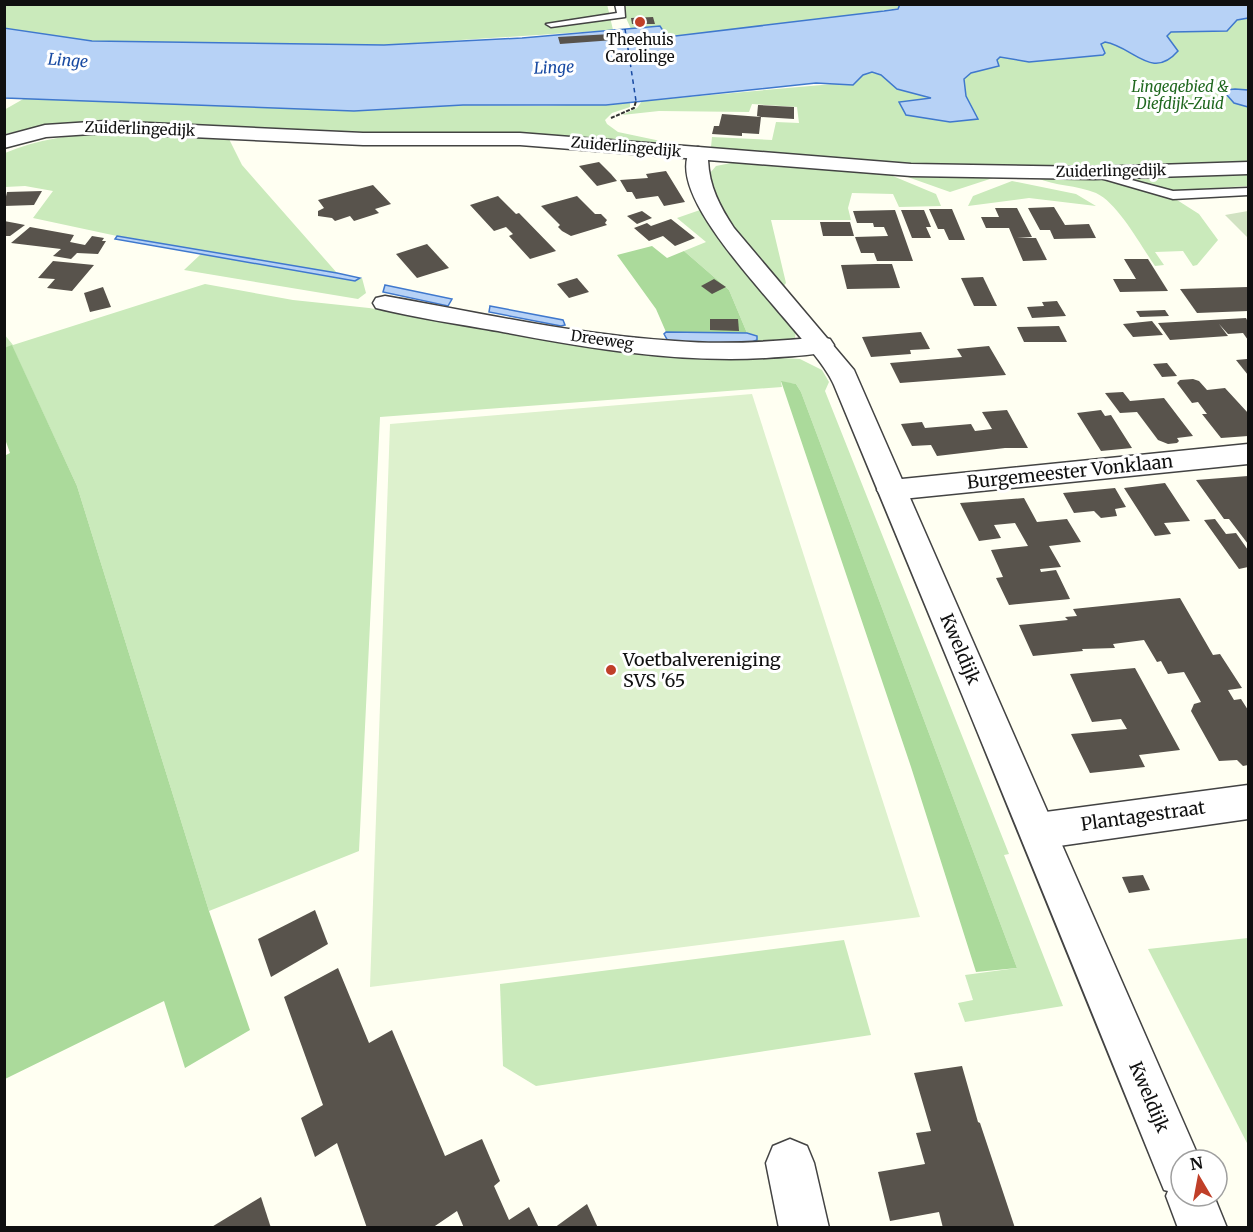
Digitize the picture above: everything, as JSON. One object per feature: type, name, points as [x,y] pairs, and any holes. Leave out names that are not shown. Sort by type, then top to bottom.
[{"type":"street","name":"Zuiderlingedijk","points":[[4,142],[45,131],[106,127],[363,139],[520,139],[610,144],[911,170],[1094,173],[1248,168]]},
{"type":"street","name":"Kweldijk","points":[[698,153],[699,174],[707,203],[725,232],[841,370],[1171,1148]]},
{"type":"street","name":"Dreeweg","points":[[385,303],[531,329],[658,348],[771,350],[821,345]]},
{"type":"street","name":"Burgemeester Vonklaan","points":[[892,490],[1248,454]]},
{"type":"street","name":"Plantagestraat","points":[[1038,831],[1248,802]]},
{"type":"street","points":[[790,1163],[804,1227]]},
{"type":"street","points":[[1195,1208],[1203,1227]]},
{"type":"lane","points":[[551,24],[622,15],[619,4]]},
{"type":"lane","points":[[1094,173],[1173,195],[1248,192]]},
{"type":"green space","points":[[607,4],[613,30],[384,45],[92,41],[5,29],[4,5]]},
{"type":"green space","points":[[640,4],[920,5],[783,25],[666,37],[631,29],[621,7]]},
{"type":"green space","name":"Lingegebied & Diefdijk-Zuid","points":[[1248,15],[1248,162],[1043,168],[928,166],[713,149],[711,147],[712,137],[772,140],[776,122],[799,123],[797,107],[752,104],[749,112],[659,111],[622,115],[637,108],[642,101],[833,84],[870,72],[878,74]]},
{"type":"green space","points":[[25,98],[354,111],[463,105],[546,106],[630,102],[630,107],[612,113],[605,120],[607,124],[618,132],[670,143],[549,136],[411,135],[82,123],[49,124],[5,134],[4,110]]},
{"type":"green space","points":[[107,132],[229,139],[242,165],[337,273],[117,236],[33,218],[53,191],[25,186],[5,187],[5,153],[55,138]]},
{"type":"green space","points":[[736,162],[888,174],[936,194],[941,206],[899,207],[893,194],[852,193],[848,208],[851,220],[771,220],[786,283],[783,287],[728,220],[713,189],[710,173],[716,166]]},
{"type":"green space","points":[[1247,174],[1248,186],[1170,191],[1122,177]]},
{"type":"green space","points":[[902,175],[993,178],[950,192]]},
{"type":"green space","points":[[1037,178],[1096,178],[1177,200],[1199,214],[1218,240],[1197,265],[1193,266],[1183,251],[1155,252],[1164,265],[1155,266],[1121,215],[1104,198],[1089,190]]},
{"type":"green space","points":[[1012,181],[1076,194],[1096,206],[1029,198],[968,206],[973,196]]},
{"type":"green space","points":[[700,210],[744,270],[796,331],[795,338],[789,342],[747,344],[757,336],[747,333],[729,290],[684,251],[706,242],[677,218]]},
{"type":"green space","points":[[1248,211],[1248,238],[1225,215]]},
{"type":"green space","points":[[652,246],[667,258],[684,251],[729,290],[747,333],[666,332],[656,309],[617,255]]},
{"type":"green space","points":[[201,254],[355,281],[362,278],[366,293],[358,299],[184,270]]},
{"type":"green space","points":[[205,284],[293,300],[369,308],[609,349],[800,359],[822,370],[829,382],[825,391],[1009,854],[1004,855],[1063,1006],[965,1022],[958,1003],[973,1000],[965,975],[1017,968],[801,392],[796,384],[781,382],[782,387],[380,417],[359,851],[209,911],[77,486],[12,346],[5,348],[4,334],[13,345]]},
{"type":"green space","points":[[12,345],[77,486],[209,911],[250,1030],[185,1068],[164,1001],[5,1079],[4,456],[10,453],[5,439],[4,348]]},
{"type":"green space","points":[[781,381],[796,384],[801,392],[1017,968],[976,972],[911,767]]},
{"type":"green space","name":"Voetbalvereniging SVS '65","points":[[752,394],[920,917],[370,987],[390,424]]},
{"type":"green space","points":[[1248,938],[1248,1145],[1148,949]]},
{"type":"green space","points":[[844,940],[871,1035],[536,1086],[503,1066],[500,984]]},
{"type":"water","name":"Linge","points":[[900,4],[1248,5],[1248,18],[1237,20],[1227,31],[1171,32],[1167,36],[1178,51],[1160,63],[1143,60],[1105,42],[1101,44],[1105,53],[1103,55],[1029,62],[1000,57],[997,60],[999,66],[971,73],[964,79],[966,96],[978,119],[950,122],[906,115],[899,102],[931,98],[897,89],[881,75],[872,72],[863,75],[853,85],[816,83],[606,105],[463,105],[354,111],[5,98],[4,28],[92,41],[384,45],[522,38],[660,26],[667,37],[884,11],[898,9]]},
{"type":"water","points":[[1226,90],[1248,90],[1248,107],[1234,103],[1226,94]]},
{"type":"water","points":[[117,236],[360,278],[355,281],[115,239]]},
{"type":"water","points":[[385,285],[452,299],[448,306],[383,292]]},
{"type":"water","points":[[490,306],[563,320],[565,325],[489,312]]},
{"type":"water","points":[[666,332],[747,333],[757,336],[757,340],[747,344],[673,342],[668,341],[664,334]]},
{"type":"building","points":[[653,17],[655,24],[632,24],[631,18]]},
{"type":"building","points":[[611,34],[614,40],[560,44],[558,37]]},
{"type":"building","points":[[758,105],[794,107],[794,119],[757,116]]},
{"type":"building","points":[[722,114],[761,117],[759,134],[742,133],[742,136],[712,134],[714,126],[719,126]]},
{"type":"building","points":[[599,162],[617,181],[597,186],[579,166]]},
{"type":"building","points":[[666,171],[685,202],[664,206],[658,196],[636,199],[632,192],[627,192],[620,180],[648,178],[646,174]]},
{"type":"building","points":[[373,185],[391,204],[375,209],[379,213],[354,221],[350,216],[335,221],[332,218],[318,216],[318,211],[324,208],[318,200]]},
{"type":"building","points":[[42,191],[34,205],[4,206],[7,192]]},
{"type":"building","points":[[498,196],[516,214],[519,213],[556,251],[530,259],[509,236],[513,234],[506,227],[494,231],[470,205]]},
{"type":"building","points":[[577,196],[595,214],[601,214],[607,220],[605,223],[607,225],[571,236],[558,227],[560,225],[541,206]]},
{"type":"building","points":[[1054,207],[1065,225],[1089,224],[1096,238],[1054,239],[1050,230],[1040,230],[1028,208]]},
{"type":"building","points":[[995,208],[1017,208],[1032,237],[1017,238],[1036,238],[1047,260],[1023,261],[1009,228],[986,228],[981,217],[999,217]]},
{"type":"building","points":[[929,209],[952,209],[965,240],[949,240],[944,229],[938,229]]},
{"type":"building","points":[[895,210],[913,261],[877,261],[874,253],[861,253],[855,237],[888,236],[884,227],[874,227],[873,223],[857,223],[853,211]]},
{"type":"building","points":[[901,210],[924,210],[931,227],[926,227],[931,238],[912,238]]},
{"type":"building","points":[[642,211],[652,218],[637,224],[627,216]]},
{"type":"building","points":[[671,219],[695,238],[675,246],[663,236],[649,241],[634,228],[647,223],[651,226]]},
{"type":"building","points":[[4,221],[25,225],[10,236],[4,236]]},
{"type":"building","points":[[820,222],[850,222],[854,236],[823,236]]},
{"type":"building","points":[[30,227],[74,235],[70,242],[85,245],[92,236],[104,238],[102,241],[106,241],[98,254],[77,253],[71,259],[53,256],[61,249],[11,243]]},
{"type":"building","points":[[427,244],[449,268],[417,278],[396,254]]},
{"type":"building","points":[[1124,259],[1148,259],[1168,291],[1120,292],[1113,279],[1136,279]]},
{"type":"building","points":[[53,261],[94,265],[72,291],[47,288],[55,279],[38,278]]},
{"type":"building","points":[[892,264],[900,288],[847,289],[841,265]]},
{"type":"building","points":[[983,277],[997,306],[974,306],[961,278]]},
{"type":"building","points":[[577,278],[589,292],[569,298],[557,284]]},
{"type":"building","points":[[714,279],[726,287],[712,294],[701,286]]},
{"type":"building","points":[[103,287],[111,307],[90,312],[84,293]]},
{"type":"building","points":[[1248,287],[1248,311],[1197,313],[1180,289]]},
{"type":"building","points":[[1057,301],[1066,316],[1032,318],[1027,307],[1044,306],[1042,302]]},
{"type":"building","points":[[1165,310],[1169,316],[1140,317],[1136,311]]},
{"type":"building","points":[[1246,318],[1248,340],[1243,333],[1228,334],[1219,324],[1228,336],[1170,340],[1158,323]]},
{"type":"building","points":[[710,319],[738,319],[739,331],[710,330]]},
{"type":"building","points":[[1152,321],[1163,335],[1133,337],[1123,324]]},
{"type":"building","points":[[1059,326],[1067,342],[1024,342],[1017,327]]},
{"type":"building","points":[[921,332],[930,349],[910,350],[911,354],[871,357],[862,337]]},
{"type":"building","points":[[989,346],[1006,375],[900,383],[890,363],[962,357],[957,349]]},
{"type":"building","points":[[1247,359],[1248,362],[1248,375],[1236,360]]},
{"type":"building","points":[[1167,363],[1177,376],[1162,377],[1153,364]]},
{"type":"building","points":[[1180,380],[1199,381],[1207,390],[1225,388],[1248,413],[1248,436],[1221,438],[1202,414],[1207,414],[1198,402],[1192,403],[1177,383]]},
{"type":"building","points":[[1123,392],[1130,401],[1164,398],[1193,436],[1177,438],[1179,441],[1177,443],[1168,444],[1158,440],[1137,412],[1120,413],[1105,393]]},
{"type":"building","points":[[1007,410],[1028,448],[1005,448],[937,456],[931,445],[912,446],[901,424],[922,422],[925,428],[971,424],[975,431],[992,429],[982,412]]},
{"type":"building","points":[[1101,410],[1105,416],[1111,415],[1132,448],[1101,451],[1077,413]]},
{"type":"building","points":[[1248,476],[1248,544],[1229,519],[1224,519],[1196,480]]},
{"type":"building","points":[[1165,483],[1190,521],[1164,523],[1171,534],[1155,536],[1124,488]]},
{"type":"building","points":[[1115,488],[1126,507],[1115,509],[1117,516],[1101,518],[1094,511],[1074,513],[1063,493]]},
{"type":"building","points":[[1024,498],[1037,522],[1067,519],[1081,542],[1049,546],[1061,567],[1040,569],[1041,572],[1056,570],[1070,599],[1009,605],[996,578],[1003,577],[991,550],[1028,546],[1015,523],[994,525],[1001,538],[979,541],[960,503]]},
{"type":"building","points":[[1215,519],[1226,534],[1236,533],[1248,550],[1248,567],[1239,569],[1204,520]]},
{"type":"building","points":[[1180,598],[1213,655],[1220,654],[1242,688],[1228,690],[1234,700],[1241,699],[1248,710],[1248,765],[1243,766],[1237,760],[1219,761],[1191,711],[1194,704],[1201,702],[1184,672],[1168,674],[1161,661],[1157,662],[1144,640],[1113,644],[1115,648],[1082,649],[1083,651],[1033,656],[1019,625],[1068,620],[1065,617],[1077,616],[1073,609]]},
{"type":"building","points":[[1135,668],[1180,750],[1139,755],[1145,767],[1090,773],[1071,734],[1127,729],[1121,719],[1092,722],[1070,674]]},
{"type":"building","points":[[1143,875],[1150,890],[1129,893],[1122,877]]},
{"type":"building","points":[[315,910],[328,944],[271,977],[258,939]]},
{"type":"building","points":[[338,968],[369,1043],[392,1030],[445,1156],[482,1139],[500,1181],[494,1186],[509,1220],[529,1207],[539,1228],[464,1228],[457,1211],[432,1228],[367,1228],[337,1143],[315,1157],[301,1118],[323,1105],[284,997]]},
{"type":"building","points":[[962,1066],[978,1122],[1015,1228],[943,1228],[939,1212],[890,1221],[878,1172],[925,1164],[916,1133],[931,1131],[914,1073]]},
{"type":"building","points":[[261,1197],[271,1228],[210,1228]]},
{"type":"building","points":[[587,1204],[598,1228],[554,1228]]},
{"type":"ferry route","points":[[625,29],[636,101]]},
{"type":"place","name":"Theehuis Carolinge","points":[[640,22]]},
{"type":"place","name":"Voetbalvereniging SVS '65","points":[[611,670]]}]
